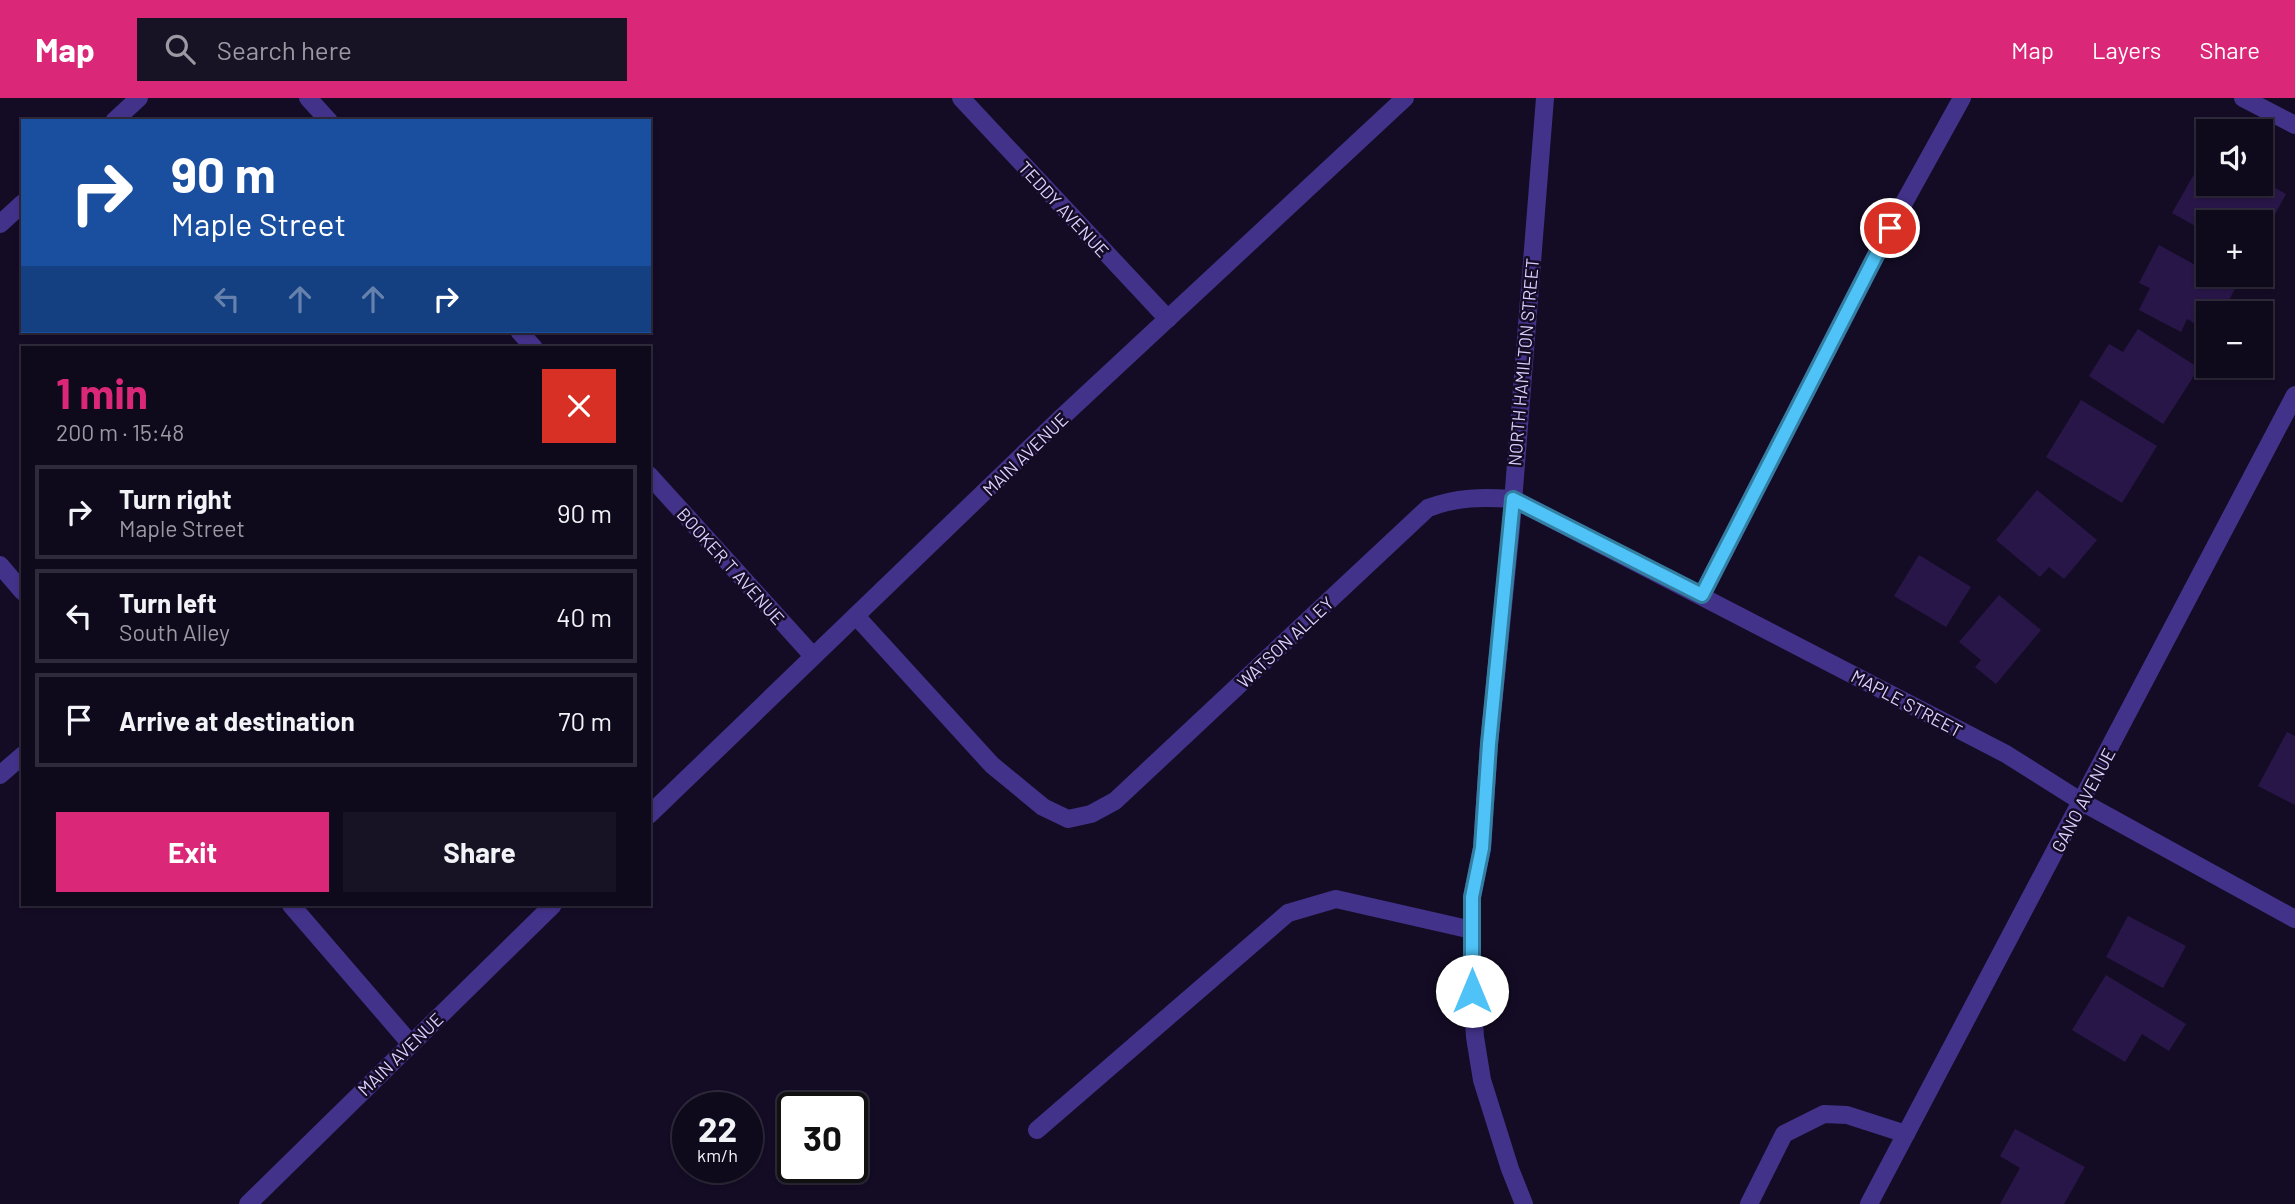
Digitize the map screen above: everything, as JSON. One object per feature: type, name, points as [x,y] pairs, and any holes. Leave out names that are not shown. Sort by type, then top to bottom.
[{"type":"street","points":[[116,119],[139,98]]},
{"type":"street","points":[[308,98],[327,119]]},
{"type":"street","name":"TEDDY AVENUE","points":[[961,98],[1168,319]]},
{"type":"street","name":"MAIN AVENUE","points":[[651,813],[1168,319],[1405,98]]},
{"type":"street","name":"NORTH HAMILTON STREET","points":[[1524,1204],[1482,1080],[1475,1037],[1472,991],[1472,897],[1482,848],[1545,98]]},
{"type":"street","points":[[1702,595],[1890,228],[1962,98]]},
{"type":"street","points":[[2243,98],[2295,125]]},
{"type":"street","points":[[0,224],[21,205]]},
{"type":"street","name":"GANO AVENUE","points":[[1869,1204],[2295,396]]},
{"type":"street","name":"BOOKER T AVENUE","points":[[651,477],[813,656]]},
{"type":"street","name":"WATSON ALLEY","points":[[856,616],[992,765],[1043,807],[1068,819],[1091,814],[1115,801],[1428,508],[1462,498],[1482,496],[1513,499]]},
{"type":"street","name":"MAPLE STREET","points":[[1513,499],[2006,754],[2082,802],[2295,919]]},
{"type":"street","points":[[0,565],[21,590]]},
{"type":"street","points":[[0,775],[21,757]]},
{"type":"street","points":[[1037,1130],[1289,913],[1336,900],[1472,930]]},
{"type":"street","points":[[292,906],[410,1044]]},
{"type":"street","name":"MAIN AVENUE","points":[[248,1204],[552,906]]},
{"type":"street","points":[[1749,1204],[1784,1134],[1824,1114],[1847,1115],[1906,1134]]},
{"type":"building","points":[[2196,171],[2196,196],[2273,196],[2273,187],[2286,194],[2273,218],[2273,210],[2196,210],[2196,226],[2172,213]]},
{"type":"building","points":[[2159,245],[2196,265],[2196,287],[2236,287],[2228,301],[2196,301],[2196,324],[2187,319],[2181,332],[2139,310],[2150,288],[2139,283]]},
{"type":"building","points":[[2138,329],[2196,366],[2196,373],[2163,424],[2089,376],[2109,344],[2123,352]]},
{"type":"building","points":[[2081,400],[2157,446],[2122,503],[2046,457]]},
{"type":"building","points":[[2037,490],[2097,540],[2064,579],[2049,567],[2040,577],[1996,540]]},
{"type":"building","points":[[1919,555],[1971,587],[1946,627],[1894,596]]},
{"type":"building","points":[[1999,595],[2041,630],[1996,684],[1975,667],[1981,660],[1959,642]]},
{"type":"building","points":[[2287,732],[2295,736],[2295,805],[2258,786]]},
{"type":"building","points":[[2128,916],[2186,946],[2163,988],[2106,957]]},
{"type":"building","points":[[2106,975],[2186,1024],[2169,1051],[2142,1034],[2125,1062],[2072,1030]]},
{"type":"building","points":[[2015,1129],[2085,1167],[2064,1204],[2000,1204],[2020,1168],[2000,1156]]},
{"type":"route","points":[[1472,991],[1472,897],[1482,848],[1489,744],[1513,499],[1702,595],[1890,228]]}]
